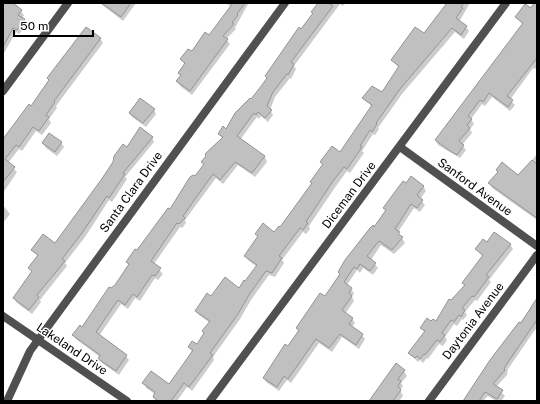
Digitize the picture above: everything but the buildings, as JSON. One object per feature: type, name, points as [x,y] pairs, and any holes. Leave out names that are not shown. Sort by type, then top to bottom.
[{"type":"street","points":[[3,91],[68,3]]},
{"type":"street","name":"Santa Clara Drive","points":[[7,401],[30,351],[285,3]]},
{"type":"street","name":"Diceman Drive","points":[[210,401],[506,3]]},
{"type":"street","name":"Sanford Avenue","points":[[400,147],[537,246]]},
{"type":"street","name":"Daytonia Avenue","points":[[429,401],[537,255]]},
{"type":"street","name":"Lakeland Drive","points":[[3,316],[127,401]]}]
